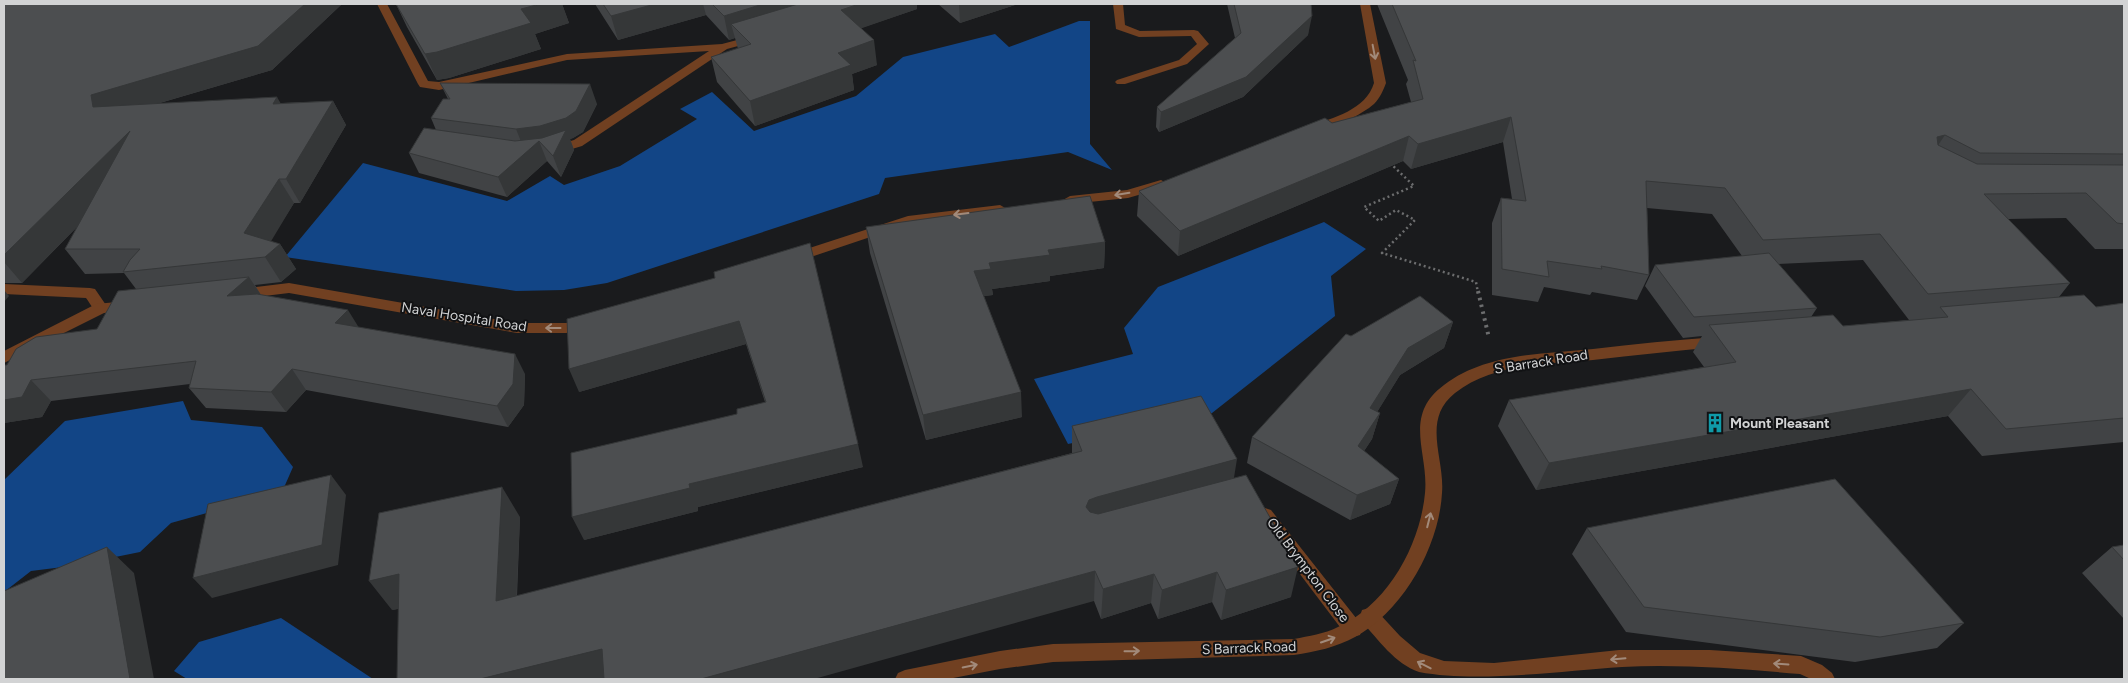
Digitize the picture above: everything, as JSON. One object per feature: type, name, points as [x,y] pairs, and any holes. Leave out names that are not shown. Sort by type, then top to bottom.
[{"type":"street","points":[[382,4],[424,84],[432,86],[455,84],[567,57],[723,47],[770,33]]},
{"type":"street","points":[[1118,4],[1120,27],[1139,34],[1194,33],[1203,44],[1183,62],[1121,82]]},
{"type":"street","points":[[1302,133],[1345,117],[1371,102],[1379,90],[1380,83],[1365,4]]},
{"type":"street","points":[[540,153],[578,143],[723,47]]},
{"type":"street","points":[[1061,202],[1128,194],[1175,180]]},
{"type":"street","points":[[784,261],[908,220],[1013,207]]},
{"type":"street","name":"Naval Hospital Road","points":[[223,296],[289,288],[517,328],[566,328],[604,320]]},
{"type":"street","points":[[4,289],[90,293],[101,308]]},
{"type":"street","points":[[4,358],[101,308],[138,305]]},
{"type":"street","name":"S Barrack Road","points":[[905,679],[1000,660],[1053,653],[1294,647],[1317,644],[1353,629],[1369,616],[1399,585],[1416,556],[1425,535],[1434,498],[1434,482],[1426,437],[1429,416],[1437,402],[1450,389],[1474,375],[1496,368],[1549,358],[1668,346],[1732,342]]},
{"type":"street","name":"Old Brympton Close","points":[[1255,502],[1353,629]]},
{"type":"street","points":[[1369,616],[1402,651],[1422,664],[1458,676],[1483,678],[1513,676],[1616,659],[1649,657],[1800,665],[1815,671],[1825,679]]},
{"type":"path","points":[[1386,159],[1414,186],[1364,207],[1379,221],[1396,210],[1415,220],[1382,253],[1476,282],[1496,368]]},
{"type":"shaded area","points":[[1079,21],[1090,21],[1090,144],[1112,170],[1068,152],[885,178],[879,194],[607,283],[564,290],[516,291],[285,257],[363,163],[507,201],[550,176],[564,185],[620,166],[697,119],[680,109],[712,92],[754,131],[856,96],[903,57],[995,34],[1009,47]]},
{"type":"shaded area","points":[[1324,222],[1366,249],[1331,276],[1335,316],[1212,413],[1068,444],[1034,379],[1133,354],[1124,328],[1158,287]]},
{"type":"shaded area","points":[[183,401],[191,420],[262,427],[293,467],[282,492],[171,523],[140,552],[71,566],[31,571],[4,592],[4,480],[65,421]]},
{"type":"shaded area","points":[[281,618],[373,679],[187,679],[174,671],[199,642]]},
{"type":"building","points":[[4,4],[305,4],[258,46],[91,95],[93,107],[277,97],[273,104],[333,101],[286,179],[279,179],[244,233],[280,244],[265,257],[123,272],[130,260],[140,249],[65,249],[130,131],[4,255]]},
{"type":"building","points":[[396,4],[540,4],[521,9],[531,23],[425,54]]},
{"type":"building","points":[[603,4],[655,4],[611,16]]},
{"type":"building","points":[[712,4],[763,4],[724,16]]},
{"type":"building","points":[[798,4],[859,4],[841,10],[874,40],[838,53],[851,65],[750,101],[711,57],[751,44],[731,24]]},
{"type":"building","points":[[1234,4],[1311,4],[1312,16],[1246,77],[1161,112],[1157,107],[1241,33]]},
{"type":"building","points":[[1392,4],[2124,4],[2124,154],[1980,153],[1945,135],[1937,137],[1938,145],[1977,164],[2124,165],[2124,224],[2117,223],[2086,193],[1984,194],[2070,283],[1928,294],[1880,234],[1763,240],[1725,188],[1646,181],[1649,275],[1601,266],[1602,269],[1547,261],[1549,277],[1502,269],[1501,198],[1526,201],[1511,117],[1418,144],[1409,136],[1180,231],[1139,191],[1325,118],[1332,123],[1423,99],[1413,60],[1416,61]]},
{"type":"building","points":[[440,83],[590,84],[576,111],[566,118],[540,126],[516,129],[431,118],[443,99],[450,99]]},
{"type":"building","points":[[424,128],[515,141],[542,138],[566,130],[553,156],[539,141],[498,177],[409,153]]},
{"type":"building","points":[[1090,196],[1105,242],[1048,250],[1050,255],[989,263],[991,269],[974,271],[1021,392],[923,415],[866,227]]},
{"type":"building","points":[[810,243],[858,444],[689,484],[690,488],[572,517],[571,453],[737,414],[737,409],[766,402],[739,321],[569,369],[567,319],[715,278],[714,272]]},
{"type":"building","points":[[1769,253],[1817,308],[1694,317],[1655,265]]},
{"type":"building","points":[[249,277],[227,296],[257,294],[348,310],[335,323],[515,354],[513,384],[497,406],[292,369],[271,392],[189,388],[196,361],[31,380],[22,397],[4,400],[4,365],[7,365],[16,349],[36,337],[97,329],[118,291]]},
{"type":"building","points":[[2084,295],[2096,307],[2124,303],[2124,418],[2006,429],[1971,389],[1549,463],[1509,400],[1736,362],[1709,325],[1833,315],[1843,326],[1948,317],[1940,307]]},
{"type":"building","points":[[1420,296],[1453,322],[1408,348],[1370,408],[1380,413],[1358,446],[1399,479],[1357,495],[1252,437],[1346,334],[1351,336]]},
{"type":"building","points":[[1201,396],[1237,459],[1097,497],[1089,500],[1086,507],[1090,512],[1098,514],[1246,475],[1298,567],[1226,590],[1217,572],[1162,590],[1154,574],[1103,589],[1095,571],[701,679],[604,679],[602,649],[480,679],[397,679],[399,574],[369,581],[379,513],[502,487],[496,601],[1082,451],[1072,426]]},
{"type":"building","points":[[331,475],[322,545],[193,578],[208,504]]},
{"type":"building","points":[[1835,479],[1964,623],[1880,637],[1644,607],[1587,528]]},
{"type":"building","points":[[2124,545],[2124,560],[2112,547]]},
{"type":"building","points":[[107,547],[130,679],[4,679],[4,591]]},
{"type":"place","name":"Mount Pleasant","points":[[1715,423]]}]
